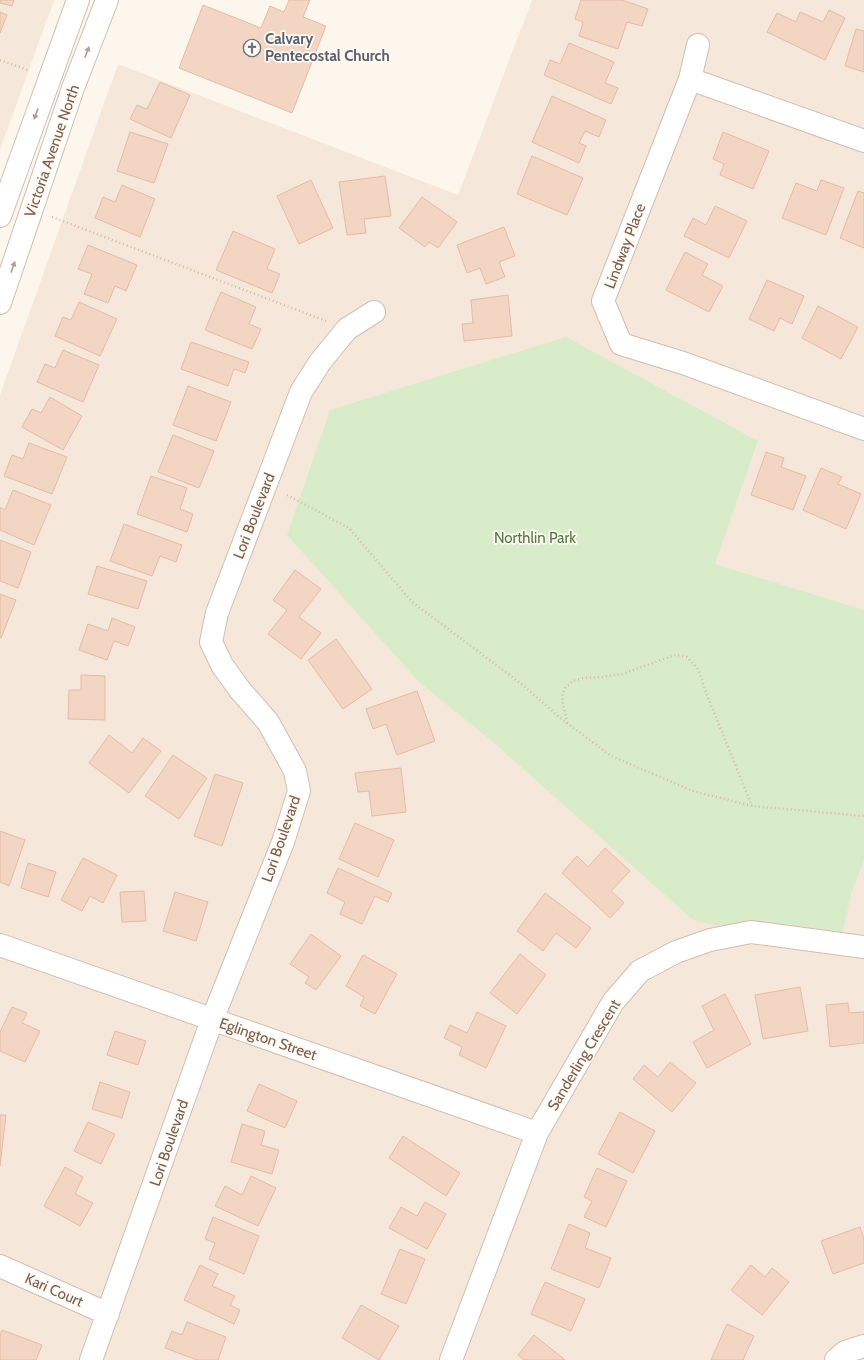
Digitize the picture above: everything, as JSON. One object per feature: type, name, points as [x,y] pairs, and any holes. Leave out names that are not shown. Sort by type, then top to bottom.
[{"type":"street","name":"Victoria Avenue North","points":[[3,207],[78,0]]},
{"type":"street","name":"Victoria Avenue North","points":[[0,303],[33,210],[73,88],[107,0]]},
{"type":"street","name":"Lindway Place","points":[[698,45],[690,79],[603,301],[621,344],[683,363],[864,429]]},
{"type":"street","points":[[690,79],[864,141]]},
{"type":"street","points":[[3,207],[33,210]]},
{"type":"street","name":"Lori Boulevard","points":[[91,1360],[212,1020],[283,842],[299,791],[295,771],[275,733],[268,722],[240,690],[222,665],[211,642],[217,613],[301,392],[320,362],[347,330],[374,312]]},
{"type":"street","name":"Sanderling Crescent","points":[[451,1360],[537,1133],[613,1002],[640,971],[676,952],[704,942],[751,932],[864,945]]},
{"type":"street","name":"Eglington Street","points":[[0,945],[537,1133]]},
{"type":"street","name":"Kari Court","points":[[0,1266],[108,1314]]},
{"type":"street","points":[[836,1360],[845,1352],[864,1346]]},
{"type":"path","points":[[0,60],[50,77]]},
{"type":"path","points":[[33,210],[347,330]]},
{"type":"path","points":[[287,495],[349,528],[412,602],[524,686],[567,724],[611,756],[693,791],[752,806],[864,816]]},
{"type":"path","points":[[567,724],[562,698],[564,689],[573,681],[583,678],[622,674],[676,655],[687,657],[698,669],[752,806]]},
{"type":"shaded area","points":[[0,0],[54,0],[0,150]]},
{"type":"shaded area","points":[[532,0],[864,0],[864,1360],[0,1360],[0,395],[118,64],[458,195]]},
{"type":"green space","name":"Northlin Park","points":[[566,337],[758,441],[715,564],[864,610],[864,860],[851,894],[841,941],[790,924],[734,930],[693,920],[493,742],[419,682],[287,535],[330,410]]},
{"type":"building","points":[[0,0],[14,0],[12,6],[0,3]]},
{"type":"building","name":"Calvary Pentecostal Church","points":[[289,0],[310,0],[303,17],[326,26],[292,113],[179,68],[203,5],[261,28],[270,6],[284,12]]},
{"type":"building","points":[[581,0],[622,0],[648,9],[642,26],[627,22],[618,49],[579,36],[583,22],[575,19]]},
{"type":"building","points":[[829,10],[845,18],[825,60],[767,32],[777,13],[796,22],[800,12],[823,22]]},
{"type":"building","points":[[0,12],[7,15],[0,33]]},
{"type":"building","points":[[856,29],[864,31],[864,72],[845,66]]},
{"type":"building","points":[[569,43],[614,62],[605,83],[618,88],[611,104],[544,75],[550,60],[560,64]]},
{"type":"building","points":[[160,82],[190,95],[171,138],[130,119],[137,105],[147,109]]},
{"type":"building","points":[[552,96],[606,120],[599,137],[585,131],[579,143],[586,146],[579,163],[532,142]]},
{"type":"building","points":[[130,132],[168,144],[154,183],[117,171]]},
{"type":"building","points":[[723,132],[769,151],[753,189],[720,175],[724,164],[713,159]]},
{"type":"building","points":[[532,156],[583,178],[567,215],[517,194]]},
{"type":"building","points":[[385,176],[391,216],[364,219],[366,233],[347,235],[339,182]]},
{"type":"building","points":[[311,180],[333,228],[299,244],[277,196]]},
{"type":"building","points":[[821,180],[844,188],[826,235],[782,218],[796,183],[817,191]]},
{"type":"building","points":[[122,185],[155,199],[140,237],[95,218],[103,197],[115,202]]},
{"type":"building","points":[[858,191],[864,193],[864,248],[840,238]]},
{"type":"building","points":[[422,197],[457,222],[438,248],[429,242],[425,247],[399,228]]},
{"type":"building","points":[[715,206],[747,221],[729,258],[684,236],[693,218],[706,225]]},
{"type":"building","points":[[504,227],[515,256],[499,262],[505,277],[486,284],[480,268],[467,273],[457,245]]},
{"type":"building","points":[[233,231],[275,249],[267,269],[280,274],[272,293],[216,270]]},
{"type":"building","points":[[88,245],[137,265],[126,291],[115,286],[108,303],[84,294],[92,274],[78,269]]},
{"type":"building","points":[[685,252],[708,264],[702,275],[723,286],[709,312],[666,290]]},
{"type":"building","points":[[767,280],[804,296],[792,324],[780,318],[774,331],[749,319]]},
{"type":"building","points":[[221,292],[256,307],[249,324],[261,329],[252,349],[205,330]]},
{"type":"building","points":[[508,295],[512,336],[464,341],[462,324],[473,323],[471,300]]},
{"type":"building","points":[[79,302],[117,319],[100,356],[55,336],[63,317],[71,320]]},
{"type":"building","points":[[818,306],[858,327],[841,359],[802,338]]},
{"type":"building","points":[[191,342],[249,362],[245,373],[234,369],[228,386],[181,369]]},
{"type":"building","points":[[63,350],[99,365],[83,402],[37,382],[45,364],[55,368]]},
{"type":"building","points":[[188,386],[231,402],[216,441],[173,425]]},
{"type":"building","points":[[50,397],[82,416],[63,450],[22,427],[32,409],[41,413]]},
{"type":"building","points":[[173,435],[214,451],[199,488],[158,472]]},
{"type":"building","points":[[29,443],[67,457],[52,494],[4,476],[12,455],[23,459]]},
{"type":"building","points":[[766,452],[784,458],[781,467],[806,476],[793,510],[751,495]]},
{"type":"building","points":[[821,468],[842,477],[838,484],[861,494],[846,529],[803,510]]},
{"type":"building","points":[[151,476],[187,488],[180,509],[193,514],[187,532],[137,514]]},
{"type":"building","points":[[13,490],[51,505],[34,545],[0,530],[0,507],[5,510]]},
{"type":"building","points":[[124,524],[182,545],[176,562],[160,556],[152,576],[110,561]]},
{"type":"building","points":[[0,540],[31,552],[18,588],[0,581]]},
{"type":"building","points":[[97,566],[147,581],[138,609],[88,594]]},
{"type":"building","points":[[295,570],[321,589],[299,617],[321,633],[301,659],[268,634],[287,610],[273,600]]},
{"type":"building","points":[[0,594],[16,600],[1,638],[0,637]]},
{"type":"building","points":[[112,618],[135,627],[128,646],[114,641],[107,660],[79,650],[88,624],[108,631]]},
{"type":"building","points":[[336,639],[372,689],[343,709],[308,660]]},
{"type":"building","points":[[81,675],[105,676],[105,720],[68,719],[69,690],[81,690]]},
{"type":"building","points":[[417,691],[435,741],[397,755],[386,724],[373,729],[366,709]]},
{"type":"building","points":[[109,735],[132,753],[143,738],[161,751],[129,793],[89,763]]},
{"type":"building","points":[[173,755],[207,778],[179,819],[145,796]]},
{"type":"building","points":[[401,768],[406,812],[372,816],[369,791],[358,792],[355,773]]},
{"type":"building","points":[[215,774],[243,783],[222,846],[194,836]]},
{"type":"building","points":[[355,823],[394,840],[378,877],[339,859]]},
{"type":"building","points":[[0,831],[25,840],[9,886],[0,882]]},
{"type":"building","points":[[605,848],[630,871],[611,891],[624,903],[610,918],[562,873],[577,856],[588,867]]},
{"type":"building","points":[[83,858],[117,875],[103,903],[90,896],[82,911],[61,900]]},
{"type":"building","points":[[28,863],[56,872],[48,897],[21,888]]},
{"type":"building","points":[[338,868],[392,893],[388,902],[375,896],[362,924],[340,914],[345,902],[327,893]]},
{"type":"building","points":[[144,891],[146,921],[122,922],[120,892]]},
{"type":"building","points":[[175,892],[208,902],[196,941],[163,931]]},
{"type":"building","points":[[545,893],[591,928],[576,948],[556,933],[543,951],[517,931]]},
{"type":"building","points":[[311,934],[341,956],[316,990],[305,983],[309,977],[290,964]]},
{"type":"building","points":[[520,954],[546,975],[517,1014],[490,993]]},
{"type":"building","points":[[363,955],[397,974],[375,1014],[360,1006],[364,997],[346,986]]},
{"type":"building","points":[[800,987],[808,1031],[763,1039],[755,995]]},
{"type":"building","points":[[725,994],[751,1044],[707,1068],[693,1042],[714,1030],[702,1006]]},
{"type":"building","points":[[848,1003],[849,1013],[864,1012],[864,1043],[830,1047],[826,1005]]},
{"type":"building","points":[[12,1007],[27,1013],[22,1023],[40,1031],[25,1062],[0,1051],[0,1032]]},
{"type":"building","points":[[477,1012],[506,1026],[486,1068],[459,1055],[462,1047],[444,1038],[450,1025],[467,1033]]},
{"type":"building","points":[[115,1031],[146,1041],[138,1065],[107,1055]]},
{"type":"building","points":[[670,1062],[696,1083],[672,1112],[633,1079],[644,1065],[658,1077]]},
{"type":"building","points":[[100,1082],[130,1092],[122,1118],[92,1109]]},
{"type":"building","points":[[259,1084],[297,1101],[285,1128],[247,1111]]},
{"type":"building","points":[[620,1112],[655,1131],[633,1173],[598,1154]]},
{"type":"building","points":[[0,1115],[6,1115],[0,1166]]},
{"type":"building","points":[[88,1122],[115,1134],[101,1164],[74,1151]]},
{"type":"building","points":[[242,1124],[265,1131],[261,1145],[279,1150],[272,1174],[231,1162]]},
{"type":"building","points":[[403,1136],[460,1173],[446,1196],[389,1158]]},
{"type":"building","points":[[65,1167],[83,1177],[75,1194],[93,1203],[80,1226],[44,1206]]},
{"type":"building","points":[[597,1168],[627,1181],[606,1227],[584,1217],[592,1201],[584,1197]]},
{"type":"building","points":[[251,1176],[276,1188],[258,1226],[215,1206],[225,1186],[242,1195]]},
{"type":"building","points":[[425,1202],[446,1214],[427,1249],[389,1228],[401,1207],[417,1216]]},
{"type":"building","points":[[213,1217],[259,1236],[244,1274],[209,1259],[215,1243],[205,1239]]},
{"type":"building","points":[[569,1224],[590,1233],[585,1248],[611,1258],[599,1288],[551,1269]]},
{"type":"building","points":[[860,1227],[864,1239],[864,1263],[833,1274],[821,1241]]},
{"type":"building","points":[[400,1249],[425,1259],[406,1304],[381,1294]]},
{"type":"building","points":[[200,1265],[218,1274],[212,1286],[235,1296],[230,1305],[240,1310],[234,1324],[184,1300]]},
{"type":"building","points":[[751,1265],[765,1277],[772,1268],[789,1282],[762,1315],[731,1290]]},
{"type":"building","points":[[545,1282],[585,1299],[571,1331],[531,1314]]},
{"type":"building","points":[[361,1305],[399,1326],[379,1360],[342,1338]]},
{"type":"building","points":[[187,1322],[226,1337],[218,1360],[197,1360],[165,1348],[172,1331],[182,1335]]},
{"type":"building","points":[[727,1324],[754,1336],[743,1360],[711,1360]]},
{"type":"building","points":[[2,1330],[42,1345],[36,1360],[0,1360],[0,1335]]},
{"type":"building","points":[[534,1335],[565,1360],[524,1360],[518,1355]]},
{"type":"place","name":"Calvary Pentecostal Church","points":[[252,48]]}]
